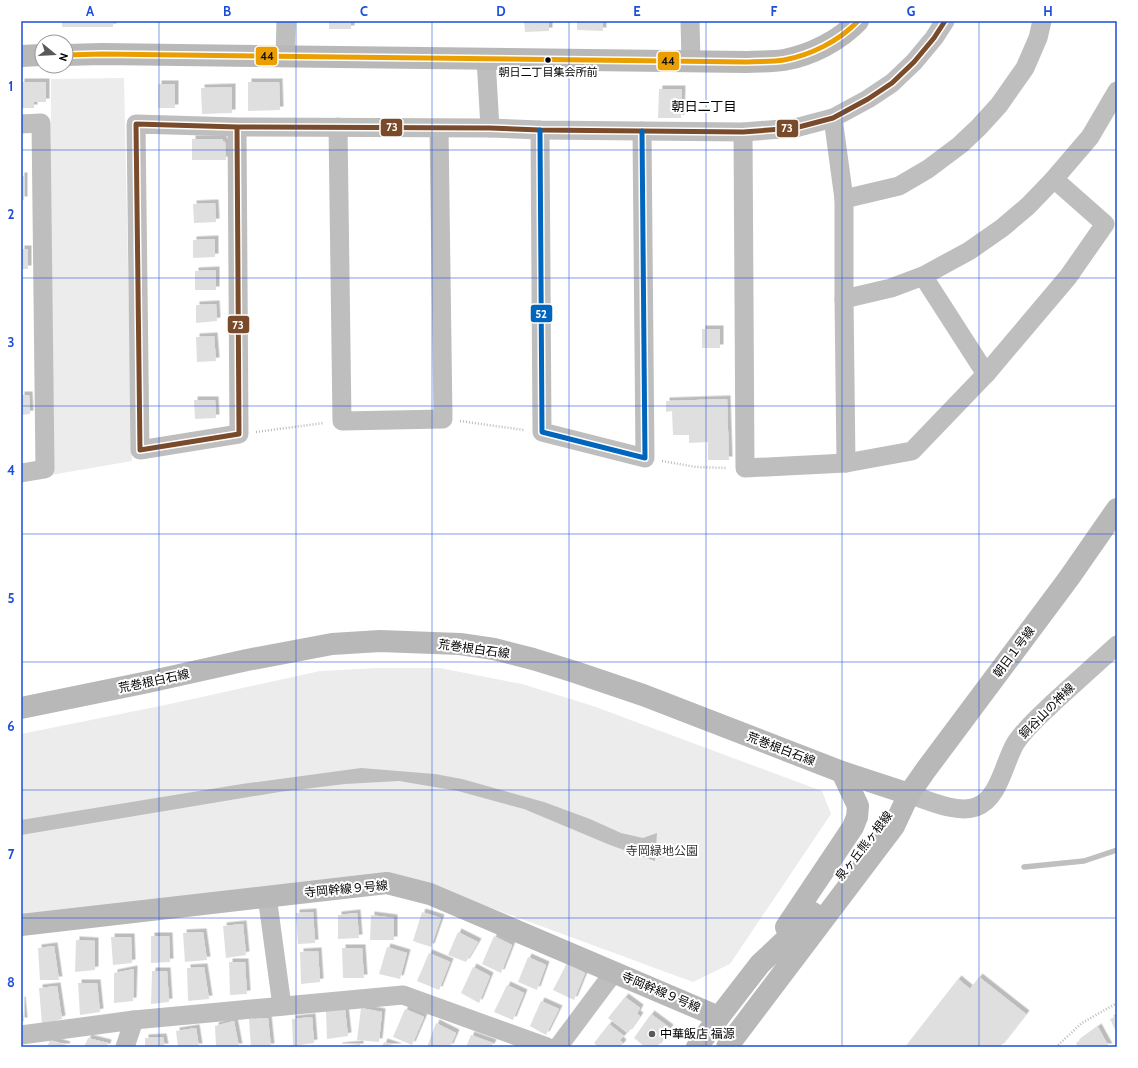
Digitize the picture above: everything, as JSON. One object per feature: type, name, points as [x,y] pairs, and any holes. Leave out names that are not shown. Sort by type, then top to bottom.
[{"type":"street","points":[[285,57],[286,21]]},
{"type":"street","points":[[690,21],[691,61]]},
{"type":"street","points":[[74,55],[746,62],[784,60],[804,55],[841,36],[858,21]]},
{"type":"street","points":[[237,127],[239,434],[140,450],[136,124],[237,127],[490,128],[540,130],[743,132],[795,128],[833,118],[868,99],[892,83],[914,62],[934,38],[945,21]]},
{"type":"street","points":[[844,199],[899,186],[928,169],[960,145],[999,105],[1025,68],[1038,38],[1042,21]]},
{"type":"street","points":[[21,56],[34,55]]},
{"type":"street","points":[[486,59],[490,128]]},
{"type":"street","points":[[844,300],[891,288],[923,276],[969,251],[1002,228],[1028,206],[1054,180],[1090,137],[1117,91]]},
{"type":"street","points":[[833,118],[844,199],[846,463]]},
{"type":"street","points":[[21,124],[41,124],[45,469],[21,473]]},
{"type":"street","points":[[338,127],[342,421],[443,419],[439,128]]},
{"type":"street","points":[[540,130],[542,432],[646,458],[642,131]]},
{"type":"street","points":[[743,132],[745,468],[846,463],[912,450],[986,374],[1068,278],[1105,224],[1054,180]]},
{"type":"street","points":[[923,276],[986,374]]},
{"type":"street","name":"朝日１号線","points":[[909,794],[924,771],[1064,584],[1117,509]]},
{"type":"street","name":"荒巻根白石線","points":[[21,708],[140,684],[247,660],[332,644],[380,641],[460,644],[494,649],[533,658],[605,682],[643,695],[842,772],[909,794]]},
{"type":"street","name":"銅谷山の神線","points":[[909,794],[950,808],[970,808],[982,804],[991,796],[1015,744],[1032,723],[1117,645]]},
{"type":"street","points":[[760,964],[853,827],[857,816],[858,806],[842,772]]},
{"type":"street","name":"泉ヶ丘熊ヶ根線","points":[[697,1047],[760,964],[809,918],[882,819],[909,794]]},
{"type":"street","name":"泉ヶ丘熊ヶ根線","points":[[727,1047],[894,826],[909,794]]},
{"type":"street","name":"寺岡幹線９号線","points":[[21,925],[387,882],[430,894],[719,1017]]},
{"type":"street","points":[[267,896],[282,1006]]},
{"type":"street","points":[[558,1047],[614,972]]},
{"type":"street","points":[[22,1039],[134,1020],[403,995],[547,1047]]},
{"type":"street","points":[[125,1047],[134,1020]]},
{"type":"path","points":[[443,419],[542,432]]},
{"type":"path","points":[[239,434],[342,421]]},
{"type":"path","points":[[646,458],[696,467],[745,468]]},
{"type":"path","points":[[1056,1047],[1082,1023],[1117,1003]]},
{"type":"green space","points":[[124,78],[132,461],[51,475],[51,79]]},
{"type":"green space","name":"寺岡緑地公園","points":[[376,668],[440,668],[522,684],[593,706],[822,791],[831,814],[730,964],[693,982],[440,889],[21,919],[21,734],[170,704],[320,671]]},
{"type":"shaded area","points":[[361,768],[435,774],[462,779],[544,802],[590,819],[621,833],[643,838],[657,833],[655,861],[610,845],[524,809],[458,791],[399,781],[345,784],[279,792],[21,835],[21,820],[242,784]]},
{"type":"building","points":[[62,21],[113,21],[113,27],[62,27]]},
{"type":"building","points":[[329,21],[351,21],[351,29],[329,29]]},
{"type":"building","points":[[524,21],[549,21],[549,31],[525,32]]},
{"type":"building","points":[[577,21],[603,21],[603,31],[577,30]]},
{"type":"building","points":[[21,82],[46,82],[46,102],[34,102],[34,108],[21,108]]},
{"type":"building","points":[[248,82],[279,82],[280,110],[248,111]]},
{"type":"building","points":[[158,84],[175,84],[175,108],[158,108]]},
{"type":"building","points":[[232,87],[232,113],[202,114],[201,88]]},
{"type":"building","points":[[659,89],[682,89],[681,118],[658,118]]},
{"type":"building","points":[[192,139],[223,139],[225,142],[226,160],[192,160]]},
{"type":"building","points":[[21,176],[24,176],[24,200],[21,200]]},
{"type":"building","points":[[215,203],[216,222],[194,223],[193,204]]},
{"type":"building","points":[[215,239],[215,257],[193,258],[193,240]]},
{"type":"building","points":[[21,249],[28,249],[28,269],[21,269]]},
{"type":"building","points":[[216,270],[216,290],[195,290],[195,271]]},
{"type":"building","points":[[216,304],[217,321],[196,323],[196,305]]},
{"type":"building","points":[[702,329],[720,329],[720,348],[702,348]]},
{"type":"building","points":[[214,336],[216,361],[197,362],[196,337]]},
{"type":"building","points":[[21,395],[29,395],[30,414],[21,415]]},
{"type":"building","points":[[727,399],[729,460],[708,460],[708,442],[689,443],[689,435],[673,435],[672,411],[666,412],[666,401]]},
{"type":"building","points":[[194,400],[215,400],[216,418],[195,419]]},
{"type":"building","points":[[313,912],[315,943],[298,944],[296,913]]},
{"type":"building","points":[[422,912],[441,918],[431,947],[413,941]]},
{"type":"building","points":[[357,913],[359,938],[338,939],[338,915]]},
{"type":"building","points":[[371,915],[394,918],[394,940],[370,940]]},
{"type":"building","points":[[243,924],[246,955],[226,958],[223,926]]},
{"type":"building","points":[[203,932],[207,960],[185,962],[183,933]]},
{"type":"building","points":[[458,932],[478,942],[466,962],[448,955]]},
{"type":"building","points":[[151,936],[169,936],[170,962],[151,963]]},
{"type":"building","points":[[494,936],[512,945],[501,973],[482,964]]},
{"type":"building","points":[[111,937],[131,937],[132,963],[113,965]]},
{"type":"building","points":[[76,940],[95,941],[95,970],[75,972]]},
{"type":"building","points":[[54,946],[59,980],[40,980],[38,948]]},
{"type":"building","points":[[387,947],[407,953],[400,979],[379,974]]},
{"type":"building","points":[[342,948],[362,948],[364,978],[343,978]]},
{"type":"building","points":[[318,951],[320,982],[301,984],[300,952]]},
{"type":"building","points":[[429,953],[450,962],[439,990],[417,981]]},
{"type":"building","points":[[528,957],[546,965],[537,990],[518,982]]},
{"type":"building","points":[[229,962],[245,962],[247,994],[230,995]]},
{"type":"building","points":[[567,963],[585,973],[574,1000],[553,990]]},
{"type":"building","points":[[204,967],[209,999],[188,1001],[187,968]]},
{"type":"building","points":[[473,967],[490,976],[479,1003],[461,993]]},
{"type":"building","points":[[134,969],[133,1001],[114,1003],[114,973]]},
{"type":"building","points":[[152,971],[167,971],[169,1002],[151,1004]]},
{"type":"building","points":[[979,977],[1026,1014],[1000,1047],[905,1047],[958,979],[970,989]]},
{"type":"building","points":[[78,983],[97,983],[100,1012],[80,1015]]},
{"type":"building","points":[[507,985],[524,993],[513,1020],[494,1012]]},
{"type":"building","points":[[57,986],[62,1019],[42,1024],[39,988]]},
{"type":"building","points":[[625,997],[640,1008],[637,1014],[640,1016],[628,1033],[608,1018]]},
{"type":"building","points":[[22,1000],[24,1021],[21,1021]]},
{"type":"building","points":[[541,1001],[559,1009],[546,1035],[530,1026]]},
{"type":"building","points":[[361,1008],[382,1012],[379,1042],[357,1040]]},
{"type":"building","points":[[345,1009],[348,1036],[327,1039],[326,1011]]},
{"type":"building","points":[[405,1009],[424,1017],[412,1045],[393,1037]]},
{"type":"building","points":[[651,1014],[670,1028],[657,1047],[645,1047],[634,1038]]},
{"type":"building","points":[[1117,1016],[1117,1034],[1110,1019]]},
{"type":"building","points":[[312,1017],[314,1043],[293,1046],[292,1019]]},
{"type":"building","points":[[268,1018],[271,1047],[251,1047],[249,1019]]},
{"type":"building","points":[[234,1021],[239,1047],[216,1047],[215,1026]]},
{"type":"building","points":[[436,1023],[456,1033],[450,1047],[427,1047]]},
{"type":"building","points":[[609,1024],[624,1036],[620,1040],[623,1043],[620,1047],[596,1047],[597,1046],[594,1043]]},
{"type":"building","points":[[1098,1027],[1109,1047],[1078,1047],[1076,1043]]},
{"type":"building","points":[[196,1028],[199,1047],[178,1047],[176,1031]]},
{"type":"building","points":[[471,1035],[493,1043],[491,1047],[466,1047]]},
{"type":"building","points":[[163,1037],[165,1047],[145,1047],[145,1038]]},
{"type":"building","points":[[88,1038],[108,1043],[107,1047],[84,1047]]},
{"type":"building","points":[[50,1040],[67,1045],[66,1047],[47,1047]]},
{"type":"building","points":[[384,1042],[399,1047],[382,1047]]},
{"type":"building","points":[[360,1044],[360,1047],[339,1047],[339,1046]]},
{"type":"waterway","points":[[650,850],[661,855]]},
{"type":"waterway","points":[[1024,867],[1084,861],[1117,850]]},
{"type":"transit line","name":"44","points":[[74,55],[746,62],[770,61],[794,58],[814,51],[842,35],[858,21]]},
{"type":"transit line","name":"73","points":[[237,127],[239,434],[140,450],[136,124],[237,127],[490,128],[540,130],[743,132],[795,128],[833,118],[868,99],[892,83],[914,62],[934,38],[945,21]]},
{"type":"transit line","name":"52","points":[[540,130],[542,432],[645,458],[642,131]]},
{"type":"place","name":"朝日二丁目集会所前","points":[[548,60]]},
{"type":"place","name":"中華飯店 福源","points":[[652,1034]]},
{"type":"district","name":"朝日二丁目","points":[[704,106]]}]
